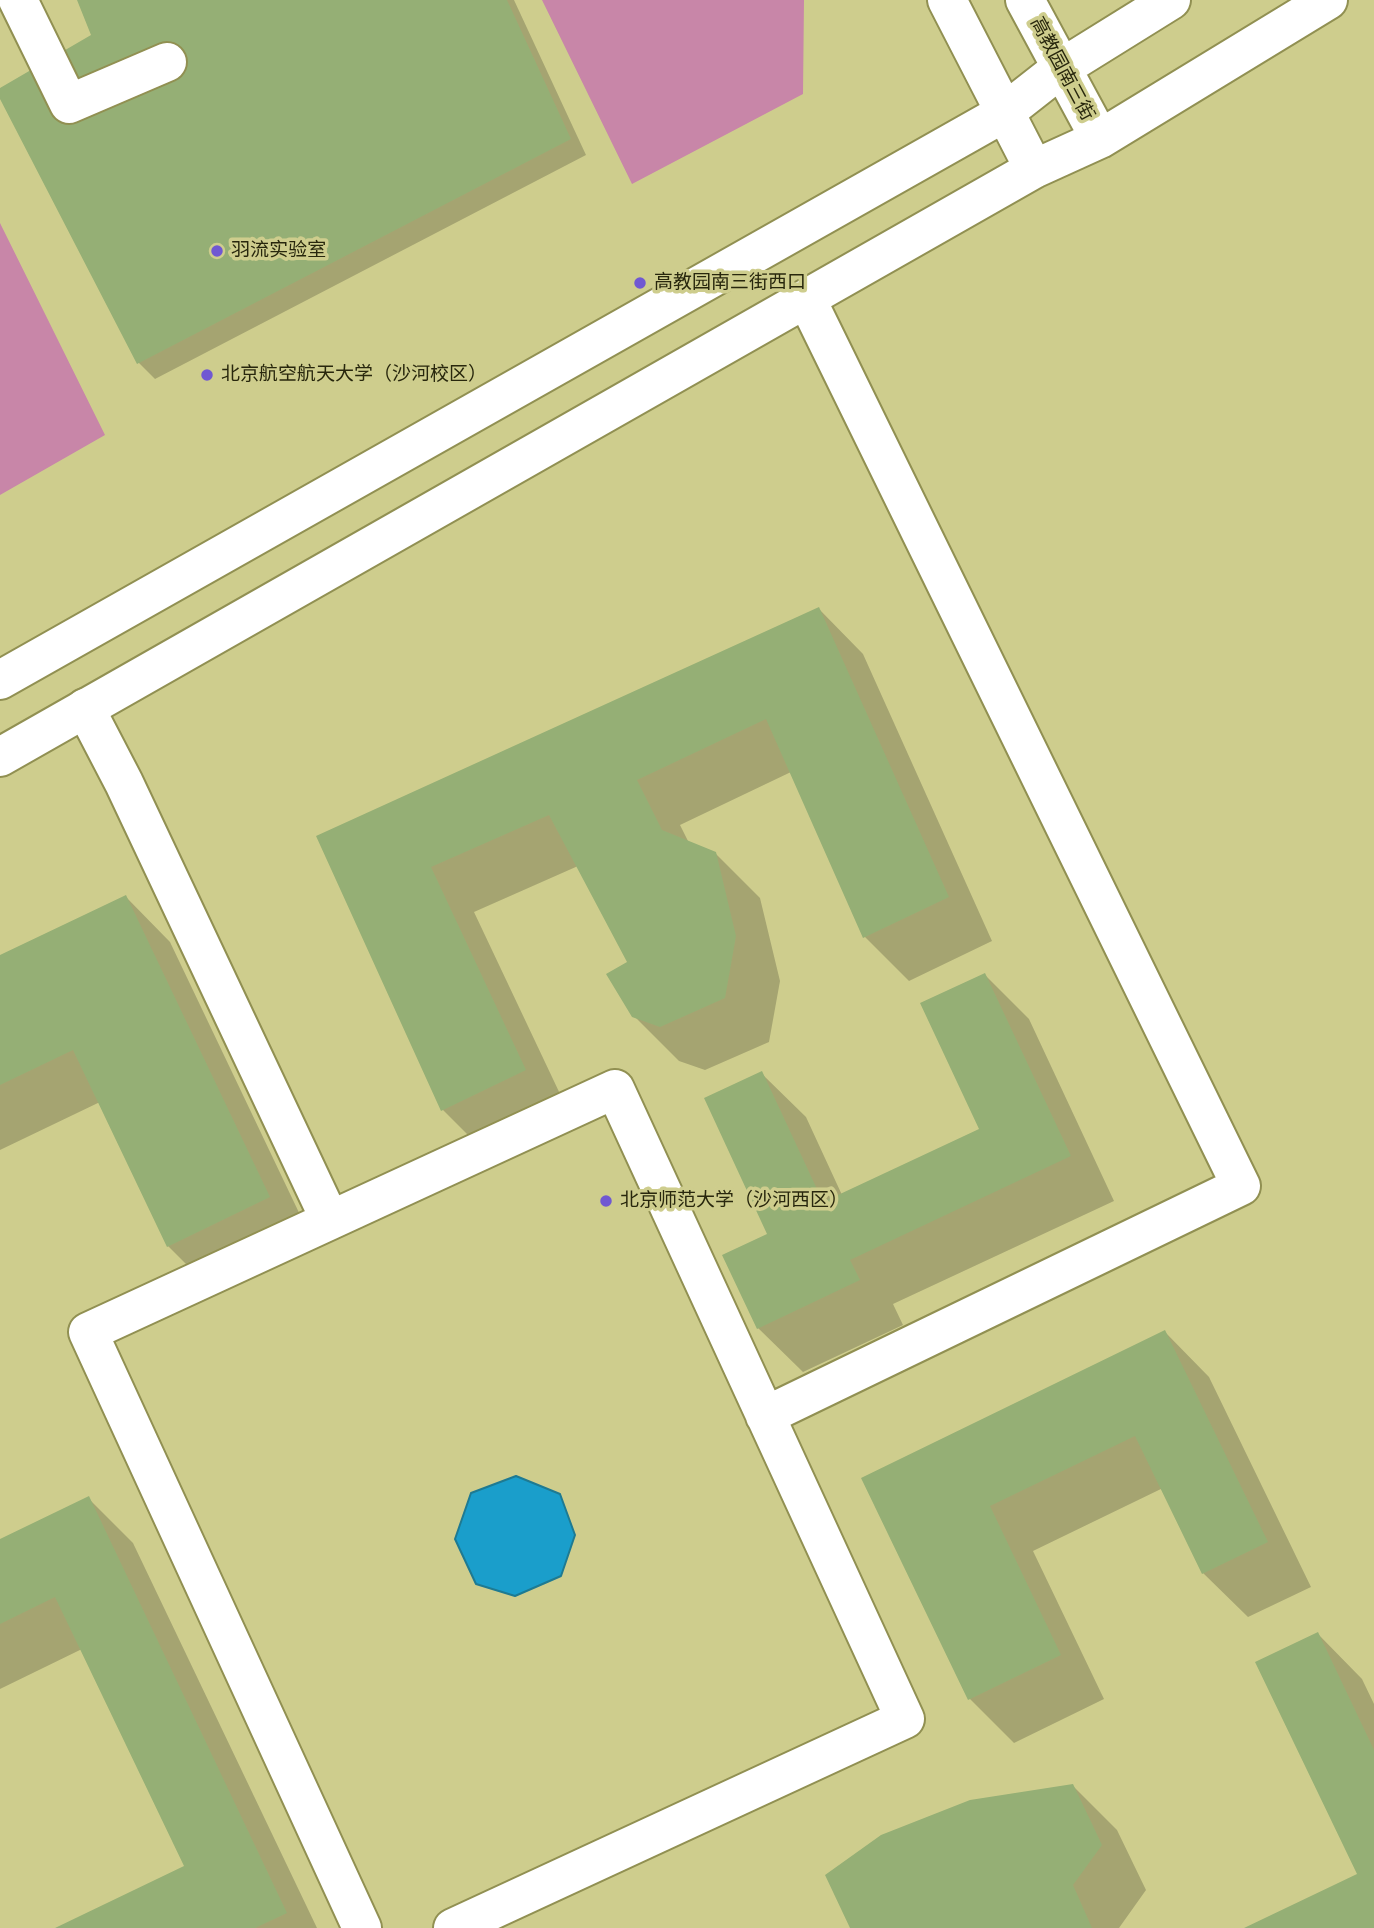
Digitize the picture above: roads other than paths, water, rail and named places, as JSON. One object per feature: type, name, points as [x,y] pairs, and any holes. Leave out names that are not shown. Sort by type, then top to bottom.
[{"type":"street","points":[[18,0],[69,104],[167,62]]},
{"type":"street","points":[[947,0],[1034,169]]},
{"type":"street","name":"高教园南三街","points":[[1025,0],[1100,139]]},
{"type":"street","points":[[0,680],[1004,113],[1060,69],[1171,0]]},
{"type":"street","points":[[0,757],[1034,169],[1100,139],[1328,0]]},
{"type":"street","points":[[765,1416],[1241,1186],[807,300]]},
{"type":"street","points":[[86,708],[330,1220]]},
{"type":"street","points":[[362,1928],[88,1332],[615,1089],[905,1719],[453,1928]]},
{"type":"water","points":[[516,1476],[560,1494],[575,1535],[561,1576],[515,1596],[476,1584],[455,1539],[471,1493]]},
{"type":"place","name":"羽流实验室","points":[[217,251]]},
{"type":"place","name":"高教园南三街西口","points":[[640,283]]},
{"type":"place","name":"北京航空航天大学（沙河校区）","points":[[207,375]]},
{"type":"place","name":"北京师范大学（沙河西区）","points":[[606,1201]]}]
